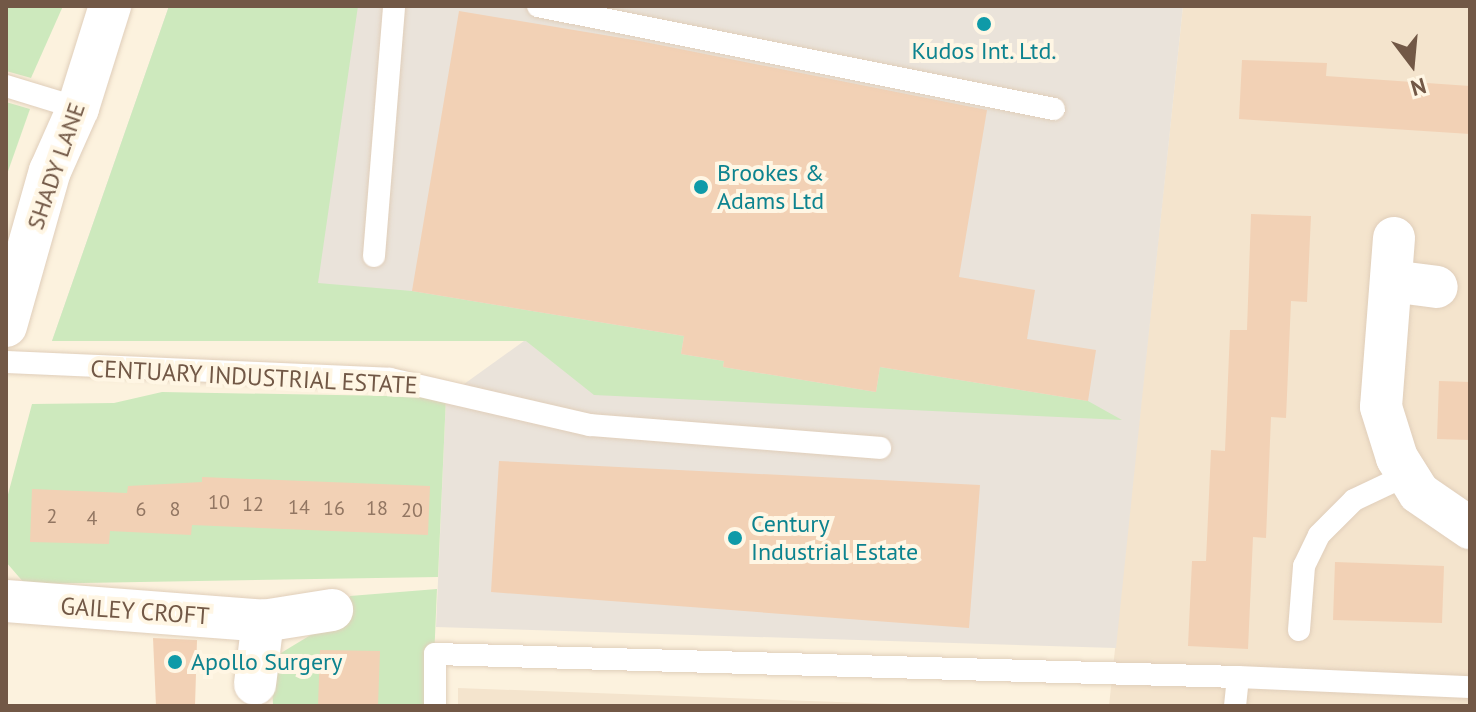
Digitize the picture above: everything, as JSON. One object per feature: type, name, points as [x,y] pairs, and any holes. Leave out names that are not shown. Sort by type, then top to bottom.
[{"type":"street","name":"SHADY LANE","points":[[6,326],[50,171],[78,108],[110,6]]},
{"type":"street","points":[[1394,238],[1381,407],[1407,475],[1419,493],[1470,528]]},
{"type":"street","points":[[1391,281],[1437,287]]},
{"type":"street","name":"GAILEY CROFT","points":[[6,601],[263,621],[332,610]]},
{"type":"street","points":[[255,684],[263,621]]},
{"type":"lane","points":[[374,256],[394,6]]},
{"type":"lane","points":[[538,6],[1054,109]]},
{"type":"lane","points":[[6,86],[78,108]]},
{"type":"lane","name":"CENTUARY INDUSTRIAL ESTATE","points":[[6,362],[390,379],[590,425],[880,448]]},
{"type":"lane","points":[[1299,630],[1304,566],[1319,535],[1354,500],[1407,475]]},
{"type":"lane","points":[[435,706],[435,654],[1238,677],[1470,687]]},
{"type":"lane","points":[[1235,706],[1238,677]]},
{"type":"shaded area","points":[[169,6],[1183,6],[1116,648],[436,627],[446,397],[524,341],[52,341]]},
{"type":"shaded area","points":[[1183,6],[1470,6],[1470,706],[1109,706]]},
{"type":"shaded area","points":[[458,688],[947,706],[458,706]]},
{"type":"green space","points":[[6,6],[63,6],[31,78],[6,71]]},
{"type":"green space","points":[[169,6],[358,6],[318,283],[412,291],[684,336],[681,354],[724,361],[723,367],[876,392],[880,367],[1088,401],[1122,420],[594,395],[526,341],[52,341]]},
{"type":"green space","points":[[6,102],[30,109],[6,177]]},
{"type":"green space","points":[[162,392],[446,397],[438,577],[25,584],[6,562],[6,502],[32,404],[114,403]]},
{"type":"green space","points":[[437,589],[432,706],[273,706],[271,659],[342,616],[350,596]]},
{"type":"building","name":"Brookes & Adams Ltd","points":[[459,11],[640,41],[987,110],[959,277],[1035,290],[1027,339],[1096,350],[1088,401],[880,367],[876,392],[723,367],[724,361],[681,354],[684,336],[412,291]]},
{"type":"building","points":[[1242,60],[1327,63],[1326,76],[1470,86],[1470,134],[1239,119]]},
{"type":"building","points":[[1251,214],[1311,216],[1307,302],[1291,301],[1286,418],[1271,417],[1266,538],[1253,537],[1248,649],[1188,646],[1192,561],[1206,561],[1211,450],[1225,451],[1230,330],[1247,330]]},
{"type":"building","points":[[1439,381],[1470,382],[1470,440],[1437,439]]},
{"type":"building","name":"Century Industrial Estate","points":[[499,461],[980,485],[969,628],[491,592]]},
{"type":"building","points":[[202,477],[430,486],[428,535],[192,525],[191,535],[110,531],[109,544],[30,542],[32,489],[127,493],[128,486],[202,482]]},
{"type":"building","points":[[1335,562],[1444,566],[1442,623],[1333,620]]},
{"type":"building","name":"Apollo Surgery","points":[[153,638],[197,640],[195,706],[156,706]]},
{"type":"building","points":[[320,650],[380,651],[378,706],[318,706]]},
{"type":"place","name":"Kudos Int. Ltd.","points":[[984,24]]},
{"type":"place","name":"Brookes & Adams Ltd","points":[[701,187]]},
{"type":"place","name":"Century Industrial Estate","points":[[735,538]]},
{"type":"place","name":"Apollo Surgery","points":[[175,662]]}]
